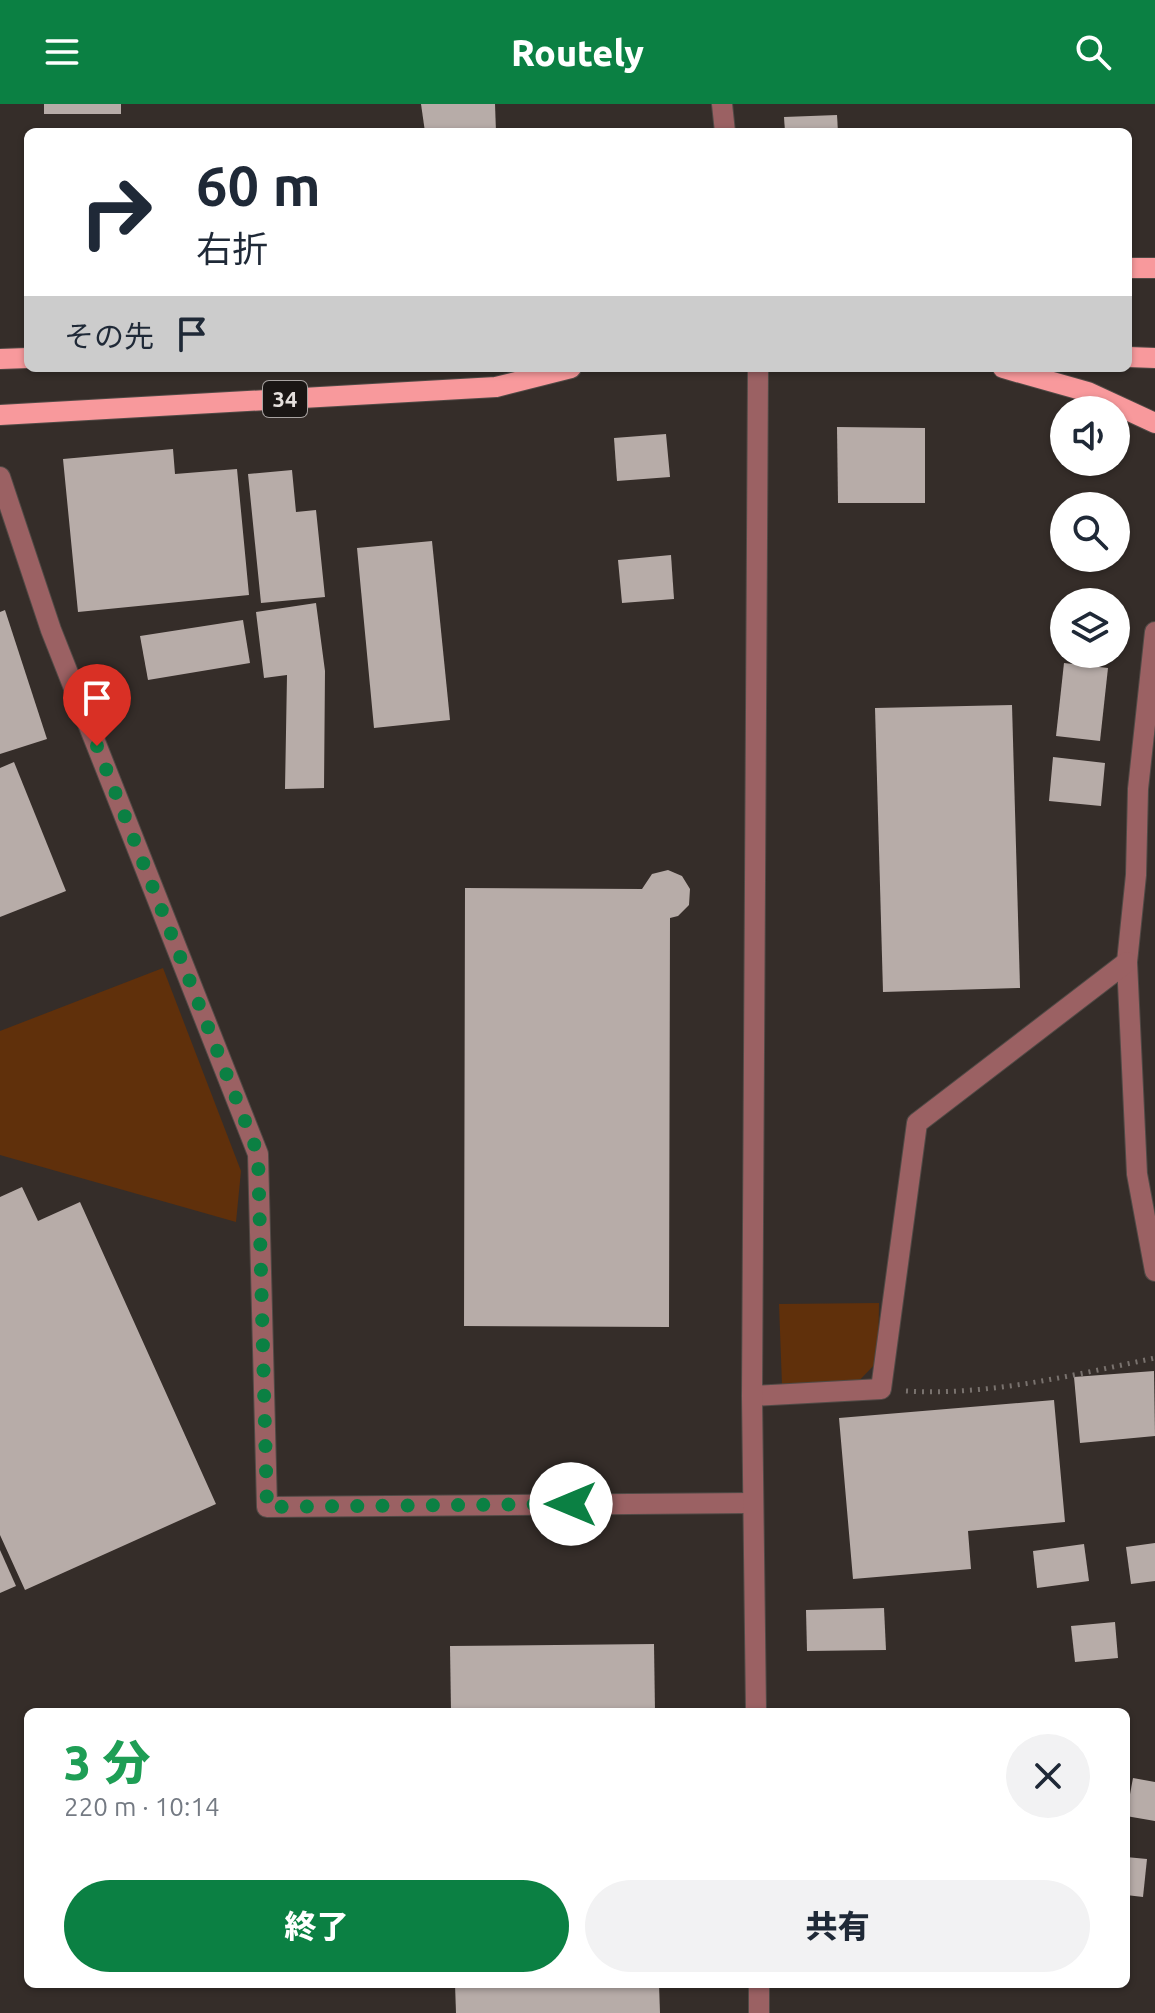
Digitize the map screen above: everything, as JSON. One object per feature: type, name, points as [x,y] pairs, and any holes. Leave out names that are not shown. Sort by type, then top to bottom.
[{"type":"main road","points":[[1132,268],[1155,268]]},
{"type":"main road","points":[[1132,357],[1155,358]]},
{"type":"main road","points":[[0,359],[24,358]]},
{"type":"main road","name":"34","points":[[0,415],[496,387],[554,372]]},
{"type":"main road","points":[[1017,372],[1088,392],[1155,423]]},
{"type":"street","points":[[722,104],[725,128]]},
{"type":"street","points":[[756,1708],[752,1396],[758,372]]},
{"type":"street","points":[[0,477],[51,630],[258,1154],[267,1507],[753,1503]]},
{"type":"street","points":[[1155,632],[1138,789],[1136,875],[1127,962],[1137,1174],[1155,1271]]},
{"type":"street","points":[[752,1396],[881,1389],[917,1123],[1127,962]]},
{"type":"street","points":[[759,1988],[759,2013]]},
{"type":"path","points":[[881,1389],[942,1393],[1046,1381],[1155,1358]]},
{"type":"shaded area","points":[[163,968],[241,1171],[236,1222],[0,1155],[0,1031]]},
{"type":"shaded area","points":[[879,1303],[878,1361],[853,1387],[782,1385],[779,1304]]},
{"type":"building","points":[[44,104],[121,104],[121,114],[44,114]]},
{"type":"building","points":[[421,104],[495,104],[496,128],[424,128]]},
{"type":"building","points":[[837,115],[838,128],[785,128],[784,117]]},
{"type":"building","points":[[837,427],[925,428],[925,503],[838,503]]},
{"type":"building","points":[[666,434],[670,477],[617,481],[614,438]]},
{"type":"building","points":[[173,449],[175,474],[237,469],[249,595],[78,612],[63,459]]},
{"type":"building","points":[[292,470],[296,512],[316,510],[325,597],[261,603],[248,474]]},
{"type":"building","points":[[432,541],[450,720],[374,728],[357,548]]},
{"type":"building","points":[[671,555],[674,599],[622,603],[618,560]]},
{"type":"building","points":[[316,603],[325,671],[324,788],[285,789],[287,675],[264,678],[256,612]]},
{"type":"building","points":[[5,610],[47,739],[0,754],[0,612]]},
{"type":"building","points":[[243,620],[250,663],[148,680],[140,636]]},
{"type":"building","points":[[1063,668],[1108,668],[1100,741],[1056,736]]},
{"type":"building","points":[[1012,705],[1020,988],[883,992],[875,708]]},
{"type":"building","points":[[1053,757],[1105,763],[1101,806],[1049,801]]},
{"type":"building","points":[[14,762],[66,891],[0,917],[0,768]]},
{"type":"building","points":[[668,870],[682,876],[690,889],[689,905],[678,916],[670,918],[669,1327],[464,1326],[465,888],[642,889],[652,874]]},
{"type":"building","points":[[22,1187],[38,1221],[80,1202],[216,1504],[25,1590],[0,1535],[0,1197]]},
{"type":"building","points":[[1154,1371],[1155,1436],[1080,1443],[1074,1377]]},
{"type":"building","points":[[1054,1400],[1065,1522],[968,1531],[971,1569],[853,1579],[839,1418]]},
{"type":"building","points":[[1155,1543],[1155,1581],[1131,1584],[1126,1547]]},
{"type":"building","points":[[1084,1544],[1089,1581],[1037,1588],[1033,1551]]},
{"type":"building","points":[[0,1550],[16,1586],[0,1593]]},
{"type":"building","points":[[884,1608],[886,1650],[807,1651],[806,1610]]},
{"type":"building","points":[[1115,1622],[1118,1658],[1075,1662],[1071,1626]]},
{"type":"building","points":[[654,1644],[655,1708],[451,1708],[450,1646]]},
{"type":"building","points":[[1133,1778],[1155,1782],[1155,1821],[1130,1817]]},
{"type":"building","points":[[1130,1857],[1147,1859],[1143,1897],[1130,1895]]},
{"type":"building","points":[[455,1988],[659,1988],[660,2013],[456,2013]]},
{"type":"route","points":[[97,746],[258,1154],[267,1507],[571,1504]]}]
